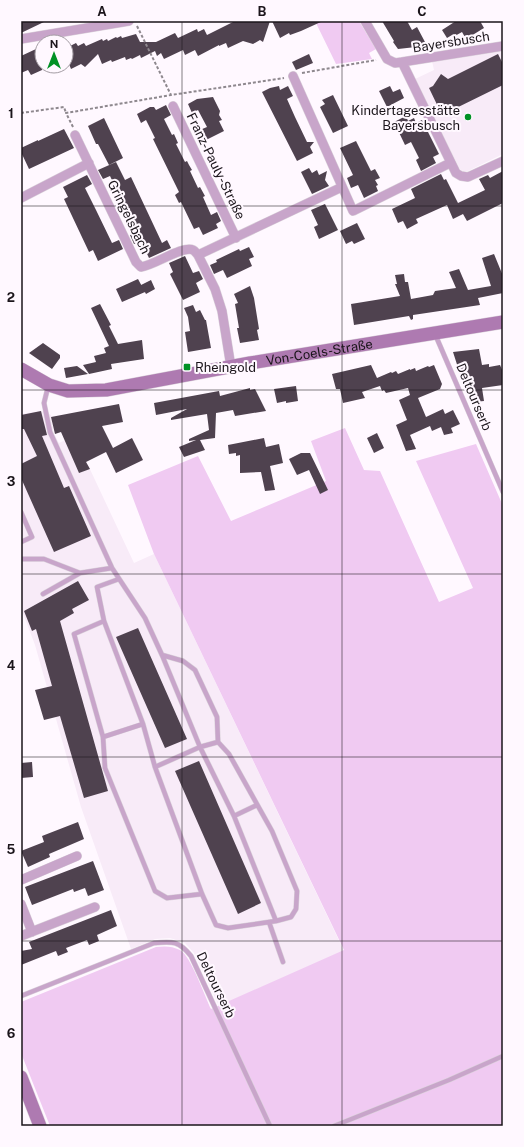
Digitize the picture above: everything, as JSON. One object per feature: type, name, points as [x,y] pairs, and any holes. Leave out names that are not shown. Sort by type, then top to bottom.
[{"type":"main road","name":"Von-Coels-Straße","points":[[21,369],[49,385],[68,391],[106,390],[231,367],[503,322]]},
{"type":"main road","points":[[21,1076],[40,1126]]},
{"type":"street","points":[[21,39],[129,21]]},
{"type":"street","points":[[365,21],[387,58],[395,62],[402,62],[456,174],[468,176],[503,161]]},
{"type":"street","name":"Bayersbusch","points":[[402,62],[503,46]]},
{"type":"street","points":[[293,76],[353,211],[450,163]]},
{"type":"street","name":"Franz-Pauly-Straße","points":[[172,106],[236,238]]},
{"type":"street","name":"Gringelsbach","points":[[75,135],[136,262],[141,267],[149,266],[183,249],[192,250],[198,255]]},
{"type":"street","points":[[21,198],[89,163]]},
{"type":"street","name":"Franz-Pauly-Straße","points":[[198,255],[342,187]]},
{"type":"street","points":[[198,255],[216,289],[222,311],[231,367]]},
{"type":"street","points":[[21,880],[77,856]]},
{"type":"street","points":[[21,904],[32,932]]},
{"type":"street","points":[[21,936],[95,907]]},
{"type":"lane","name":"Deltourserb","points":[[434,333],[503,492]]},
{"type":"lane","points":[[49,385],[44,403],[50,432],[112,568],[118,579],[146,618],[200,747],[234,816],[276,921]]},
{"type":"lane","points":[[21,512],[32,537],[21,542]]},
{"type":"lane","points":[[21,559],[44,559],[80,573]]},
{"type":"lane","points":[[43,594],[80,573],[112,568]]},
{"type":"lane","points":[[118,579],[97,587],[104,621],[143,724],[155,767],[202,894],[216,925],[228,928],[276,921],[291,917],[296,909],[298,891],[272,831],[229,754],[218,742],[217,717],[195,670],[183,661],[162,655]]},
{"type":"lane","points":[[104,621],[74,634],[103,737],[105,768],[155,890],[167,898],[202,894]]},
{"type":"lane","points":[[103,737],[143,724]]},
{"type":"lane","points":[[155,767],[200,747],[218,742]]},
{"type":"lane","points":[[234,816],[257,805]]},
{"type":"lane","points":[[270,922],[283,962]]},
{"type":"lane","name":"Deltourserb","points":[[21,996],[154,943],[170,941],[183,946],[191,956],[270,1126]]},
{"type":"lane","points":[[334,1126],[449,1080],[503,1056]]},
{"type":"path","points":[[135,21],[171,95]]},
{"type":"path","points":[[66,113],[293,76],[306,72],[387,58]]},
{"type":"path","points":[[21,113],[64,107],[75,135]]},
{"type":"shaded area","points":[[315,21],[359,21],[376,49],[369,53],[372,59],[336,64]]},
{"type":"shaded area","name":"Kindertagesstätte Bayersbusch","points":[[503,50],[503,154],[468,171],[462,171],[459,168],[415,79],[434,70],[432,61]]},
{"type":"shaded area","points":[[41,411],[51,415],[54,434],[59,443],[76,435],[80,448],[134,563],[154,554],[344,951],[219,1006],[194,953],[185,943],[170,938],[155,939],[131,949],[81,807],[35,645],[21,608],[21,414]]},
{"type":"shaded area","points":[[345,428],[364,470],[380,471],[439,602],[473,588],[416,461],[476,444],[503,506],[503,1126],[50,1126],[21,1053],[21,1002],[156,947],[165,946],[180,950],[189,960],[211,1009],[344,950],[154,554],[128,485],[198,456],[231,521],[326,481],[311,441]]},
{"type":"building","points":[[21,21],[46,21],[21,33]]},
{"type":"building","points":[[235,21],[270,21],[263,42],[260,40],[253,44],[243,41],[228,48],[226,43],[198,56],[195,50],[185,55],[183,50],[164,59],[161,53],[157,56],[155,51],[141,58],[140,55],[126,60],[125,57],[112,62],[111,60],[102,64],[98,54],[85,67],[81,64],[74,68],[74,44],[76,43],[78,46],[84,43],[86,46],[102,39],[103,41],[107,39],[108,41],[116,37],[121,36],[122,38],[136,34],[140,42],[156,42],[175,33],[178,38],[197,29],[198,32],[204,29],[207,35]]},
{"type":"building","points":[[272,21],[323,21],[290,35],[289,33],[280,38]]},
{"type":"building","points":[[382,21],[407,21],[412,30],[417,27],[425,42],[416,47],[398,49]]},
{"type":"building","points":[[456,21],[480,21],[484,28],[466,39],[462,32],[453,37],[452,35],[447,38],[442,30]]},
{"type":"building","points":[[34,50],[34,74],[31,75],[28,70],[21,73],[21,56]]},
{"type":"building","points":[[309,54],[313,63],[296,70],[292,62]]},
{"type":"building","points":[[498,54],[503,64],[503,85],[442,115],[429,88],[433,86],[441,74],[448,79]]},
{"type":"building","points":[[279,86],[280,90],[288,86],[293,96],[287,99],[295,117],[307,142],[314,142],[310,147],[313,153],[297,161],[262,92]]},
{"type":"building","points":[[390,86],[393,92],[400,89],[404,98],[387,107],[379,91]]},
{"type":"building","points":[[333,95],[348,126],[333,133],[320,107],[325,104],[322,100]]},
{"type":"building","points":[[213,97],[220,111],[219,115],[222,120],[219,121],[224,131],[200,143],[195,132],[207,127],[198,110],[192,113],[188,104],[197,99]]},
{"type":"building","points":[[166,105],[171,115],[164,119],[172,135],[174,134],[178,143],[176,144],[185,162],[187,161],[192,170],[190,171],[198,188],[200,187],[205,196],[203,197],[211,215],[217,212],[221,221],[216,224],[218,228],[203,235],[199,227],[194,229],[181,202],[179,203],[175,195],[179,192],[153,139],[155,138],[146,120],[141,123],[137,114],[150,107],[154,107],[156,110]]},
{"type":"building","points":[[406,116],[408,121],[414,118],[416,123],[422,120],[439,154],[433,157],[436,163],[421,171],[416,160],[419,158],[411,142],[405,145],[394,122]]},
{"type":"building","points":[[104,118],[123,158],[109,165],[98,144],[96,144],[88,126]]},
{"type":"building","points":[[64,129],[74,148],[29,169],[21,152],[21,148]]},
{"type":"building","points":[[356,141],[371,171],[375,169],[380,178],[375,180],[378,185],[376,186],[378,191],[364,198],[358,185],[351,188],[347,178],[353,175],[340,148]]},
{"type":"building","points":[[116,162],[125,180],[131,177],[162,243],[167,240],[171,248],[149,258],[141,241],[134,244],[130,235],[137,232],[129,215],[110,176],[103,179],[98,170]]},
{"type":"building","points":[[309,168],[312,173],[317,170],[319,175],[327,171],[325,180],[329,186],[312,194],[301,172]]},
{"type":"building","points":[[503,171],[503,203],[467,221],[463,214],[453,219],[447,205],[416,219],[418,223],[407,229],[403,221],[398,223],[392,209],[415,198],[411,189],[441,174],[444,180],[446,179],[458,203],[485,190],[479,179],[488,175],[490,178]]},
{"type":"building","points":[[87,175],[92,184],[85,188],[112,243],[119,240],[123,249],[98,261],[93,250],[89,252],[64,199],[68,197],[63,187]]},
{"type":"building","points":[[325,204],[338,230],[319,239],[314,227],[318,225],[311,210]]},
{"type":"building","points":[[357,223],[365,239],[354,244],[352,241],[346,244],[340,231]]},
{"type":"building","points":[[249,247],[254,257],[249,259],[252,266],[227,278],[223,270],[214,274],[210,265],[217,262],[216,260],[239,249],[240,251]]},
{"type":"building","points":[[494,254],[503,276],[503,293],[478,298],[480,305],[413,315],[413,319],[411,320],[409,316],[354,325],[351,304],[400,296],[395,284],[397,284],[395,275],[404,274],[405,282],[408,282],[411,299],[433,295],[435,291],[456,288],[449,272],[459,269],[468,290],[491,286],[482,258]]},
{"type":"building","points":[[185,256],[193,273],[199,271],[203,279],[196,283],[200,292],[183,300],[170,274],[173,272],[169,263]]},
{"type":"building","points":[[138,279],[145,292],[122,302],[116,289]]},
{"type":"building","points":[[151,280],[155,289],[146,294],[141,285]]},
{"type":"building","points":[[250,286],[254,298],[259,329],[257,330],[259,340],[240,343],[235,304],[238,303],[234,294]]},
{"type":"building","points":[[100,304],[111,325],[109,326],[118,344],[142,340],[144,359],[111,364],[112,369],[89,374],[83,365],[96,362],[94,356],[106,353],[104,348],[109,346],[91,308]]},
{"type":"building","points":[[193,305],[196,312],[200,310],[206,320],[211,348],[188,352],[185,332],[190,331],[188,317],[184,308]]},
{"type":"building","points":[[43,343],[60,355],[60,358],[52,369],[29,353]]},
{"type":"building","points":[[479,349],[482,365],[489,364],[489,367],[500,365],[503,372],[503,385],[482,388],[484,401],[474,402],[470,376],[461,377],[453,352]]},
{"type":"building","points":[[371,365],[377,378],[391,372],[396,371],[398,374],[410,369],[415,368],[416,371],[434,365],[442,384],[440,389],[418,398],[426,417],[443,409],[445,414],[453,410],[460,424],[451,428],[453,433],[444,435],[441,427],[432,431],[430,426],[410,435],[416,449],[406,451],[396,425],[407,420],[399,400],[410,395],[408,388],[386,393],[384,390],[382,391],[380,386],[362,392],[365,398],[343,403],[340,389],[336,389],[332,374]]},
{"type":"building","points":[[77,366],[88,374],[66,378],[64,368]]},
{"type":"building","points":[[296,386],[298,401],[277,403],[274,389]]},
{"type":"building","points":[[250,388],[250,390],[255,389],[266,411],[235,416],[233,410],[216,413],[215,438],[200,440],[205,450],[184,457],[179,447],[196,440],[189,441],[189,439],[209,430],[207,414],[171,420],[171,418],[187,409],[156,415],[154,403],[219,391],[220,396]]},
{"type":"building","points":[[119,404],[123,422],[102,426],[113,448],[132,438],[143,460],[116,473],[106,452],[86,462],[90,469],[79,473],[61,432],[55,434],[51,417]]},
{"type":"building","points":[[41,411],[47,435],[42,436],[64,488],[69,486],[91,536],[54,552],[21,478],[21,464],[37,456],[24,429],[21,429],[21,415]]},
{"type":"building","points":[[377,433],[384,448],[374,453],[367,438]]},
{"type":"building","points":[[264,438],[266,447],[279,444],[283,463],[270,466],[275,490],[265,491],[261,472],[240,473],[240,455],[236,456],[236,453],[229,454],[228,445]]},
{"type":"building","points":[[301,453],[310,453],[328,490],[320,494],[309,470],[297,475],[289,459]]},
{"type":"building","points":[[78,581],[89,600],[72,609],[74,613],[60,621],[108,791],[84,798],[60,716],[44,720],[35,690],[52,686],[36,629],[32,631],[24,611]]},
{"type":"building","points":[[138,628],[187,739],[165,748],[116,637]]},
{"type":"building","points":[[199,761],[261,903],[238,914],[175,771]]},
{"type":"building","points":[[32,762],[33,777],[21,778],[21,763]]},
{"type":"building","points":[[78,822],[84,839],[49,854],[50,857],[28,867],[21,851],[44,842],[42,836]]},
{"type":"building","points":[[93,861],[104,890],[88,896],[85,888],[74,892],[73,889],[32,905],[25,887]]},
{"type":"building","points":[[111,910],[117,926],[97,935],[99,941],[89,945],[87,940],[66,948],[68,952],[58,956],[56,951],[21,965],[21,951],[32,949],[29,942]]},
{"type":"place","name":"Kindertagesstätte Bayersbusch","points":[[468,117]]},
{"type":"place","name":"Rheingold","points":[[187,367]]}]
